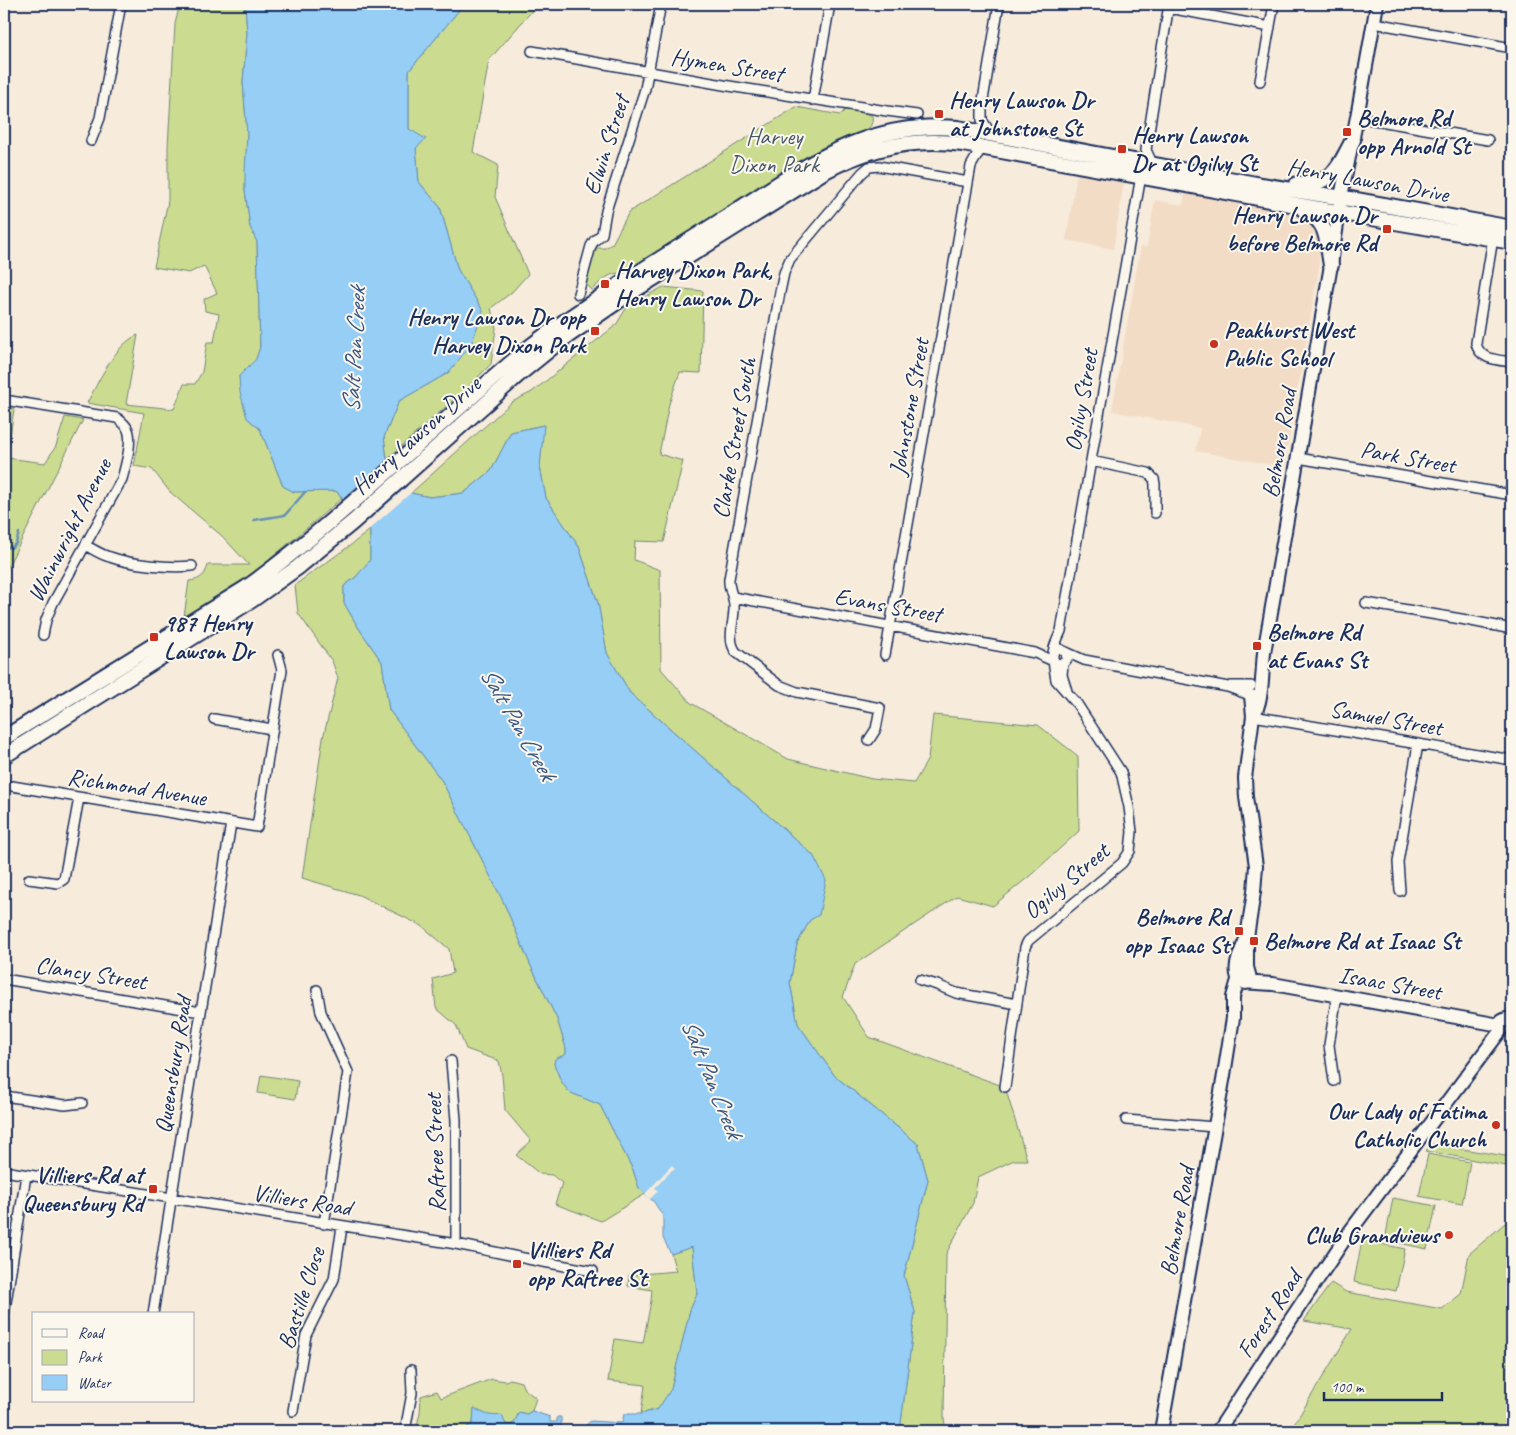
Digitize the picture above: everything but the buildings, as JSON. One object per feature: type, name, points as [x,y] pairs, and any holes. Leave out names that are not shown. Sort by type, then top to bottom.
[{"type":"main road","name":"Henry Lawson Drive","points":[[4,756],[252,600],[297,568],[334,528],[496,385],[553,330],[652,264],[818,159],[853,142],[886,132],[923,127],[958,128],[1512,228]]},
{"type":"main road","points":[[1261,184],[1314,184],[1326,180],[1335,171],[1353,140]]},
{"type":"main road","name":"Henry Lawson Drive","points":[[496,385],[630,293],[823,172],[849,159],[875,150],[902,144],[929,142],[982,147],[1296,205],[1512,242]]},
{"type":"main road","points":[[1296,205],[1321,222],[1327,238],[1331,265]]},
{"type":"main road","name":"Henry Lawson Drive","points":[[4,738],[246,588],[334,528]]},
{"type":"street","points":[[90,141],[100,118],[121,4]]},
{"type":"street","name":"Elwin Street","points":[[578,294],[591,246],[602,234],[603,219],[623,161],[649,73],[661,4]]},
{"type":"street","points":[[813,100],[830,4]]},
{"type":"street","points":[[991,134],[982,120],[982,106],[999,4]]},
{"type":"street","points":[[1260,81],[1274,4]]},
{"type":"street","name":"Belmore Road","points":[[1161,1431],[1233,1018],[1237,1010],[1244,978],[1247,937],[1256,877],[1255,855],[1244,778],[1253,716],[1254,691],[1264,653],[1341,197],[1377,4]]},
{"type":"street","points":[[1152,164],[1146,150],[1169,6],[1270,27]]},
{"type":"street","points":[[1374,23],[1512,48]]},
{"type":"street","name":"Hymen Street","points":[[532,51],[649,73],[917,115]]},
{"type":"street","points":[[1357,117],[1488,140]]},
{"type":"street","points":[[963,144],[969,153],[971,166]]},
{"type":"street","name":"Johnstone Street","points":[[885,655],[971,166],[982,147]]},
{"type":"street","name":"Clarke Street South","points":[[869,740],[876,729],[880,708],[790,690],[774,681],[736,652],[731,639],[734,597],[729,590],[729,579],[782,282],[787,265],[862,173],[870,167],[887,168],[968,182]]},
{"type":"street","name":"Ogilvy Street","points":[[1060,651],[1056,642],[1061,631],[1140,176]]},
{"type":"street","points":[[1493,238],[1475,354],[1512,362]]},
{"type":"street","name":"Wainwright Avenue","points":[[4,400],[117,418],[130,433],[126,465],[122,479],[48,614],[43,635]]},
{"type":"street","name":"Park Street","points":[[1298,458],[1512,495]]},
{"type":"street","points":[[1091,461],[1138,469],[1148,473],[1154,479],[1155,484],[1155,513]]},
{"type":"street","points":[[85,545],[121,560],[168,567],[192,566]]},
{"type":"street","name":"Evans Street","points":[[734,597],[1035,653],[1053,661]]},
{"type":"street","points":[[1366,603],[1512,629]]},
{"type":"street","points":[[1060,651],[1067,657],[1064,663],[1057,664],[1053,661],[1051,657],[1060,651]]},
{"type":"street","name":"Evans Street","points":[[1035,653],[1060,651],[1084,660],[1254,691]]},
{"type":"street","points":[[214,719],[272,729],[282,670],[278,654]]},
{"type":"street","name":"Evans Street","points":[[1064,663],[1084,660]]},
{"type":"street","name":"Ogilvy Street","points":[[1005,1087],[1025,947],[1028,941],[1122,863],[1127,857],[1131,845],[1132,832],[1129,807],[1121,772],[1077,704],[1056,680],[1053,661]]},
{"type":"street","name":"Ogilvy Street","points":[[1064,663],[1062,675],[1067,691]]},
{"type":"street","name":"Samuel Street","points":[[1253,716],[1512,760]]},
{"type":"street","name":"Richmond Avenue","points":[[12,786],[257,827],[272,729]]},
{"type":"street","points":[[1400,891],[1398,862],[1418,744]]},
{"type":"street","points":[[28,879],[58,883],[64,879],[78,798]]},
{"type":"street","name":"Queensbury Road","points":[[153,1312],[231,823]]},
{"type":"street","name":"Isaac Street","points":[[1244,978],[1508,1024]]},
{"type":"street","name":"Clancy Street","points":[[4,979],[201,1012]]},
{"type":"street","points":[[920,980],[956,993],[1017,1004]]},
{"type":"street","points":[[317,990],[321,1012],[348,1072],[324,1224]]},
{"type":"street","points":[[1334,1081],[1329,1045],[1337,995]]},
{"type":"street","name":"Forest Road","points":[[1218,1431],[1290,1319],[1348,1234],[1508,1024]]},
{"type":"street","name":"Raftree Street","points":[[451,1061],[456,1128],[456,1244]]},
{"type":"street","points":[[4,1096],[65,1105],[82,1102]]},
{"type":"street","points":[[1126,1120],[1215,1126]]},
{"type":"street","name":"Villiers Road","points":[[4,1171],[456,1244],[538,1262],[593,1271]]},
{"type":"street","points":[[4,1315],[26,1175]]},
{"type":"street","name":"Bastille Close","points":[[293,1411],[306,1335],[331,1286],[342,1227]]},
{"type":"street","points":[[405,1431],[412,1393],[411,1370]]},
{"type":"street","points":[[4,1430],[8,1431]]},
{"type":"shaded area","points":[[1077,173],[1124,182],[1113,249],[1066,240]]},
{"type":"shaded area","name":"Peakhurst West Public School","points":[[1185,193],[1285,211],[1305,219],[1317,230],[1319,239],[1319,268],[1284,467],[1196,451],[1200,428],[1112,411],[1141,246],[1147,247],[1155,200],[1183,205]]},
{"type":"green space","points":[[180,4],[245,4],[247,33],[243,82],[247,134],[245,190],[250,227],[257,242],[260,347],[256,359],[239,376],[247,418],[260,429],[283,486],[294,492],[336,491],[342,498],[255,572],[184,617],[189,581],[202,577],[208,565],[249,565],[222,536],[170,492],[152,469],[134,466],[144,413],[87,403],[108,364],[122,346],[138,335],[126,404],[174,409],[184,384],[195,384],[202,372],[207,342],[214,342],[219,314],[205,311],[204,299],[217,293],[204,266],[189,273],[154,267],[168,201],[168,147],[175,24]]},
{"type":"green space","points":[[464,4],[538,4],[489,60],[473,152],[498,165],[495,197],[528,274],[512,292],[491,308],[496,328],[491,364],[387,459],[384,437],[399,401],[448,373],[483,311],[458,270],[440,207],[419,182],[416,148],[409,129],[409,71]]},
{"type":"green space","name":"Harvey Dixon Park","points":[[796,107],[840,115],[845,110],[869,114],[872,116],[872,121],[868,129],[831,144],[719,212],[624,273],[610,275],[592,290],[586,284],[596,248],[605,248],[612,244],[629,212]]},
{"type":"green space","points":[[663,287],[703,291],[701,373],[680,372],[669,404],[659,454],[683,461],[664,542],[635,541],[634,560],[660,570],[661,669],[691,703],[788,759],[872,779],[914,783],[928,759],[933,715],[1038,725],[1078,756],[1079,831],[1032,874],[993,906],[957,896],[855,964],[843,997],[869,1037],[1005,1087],[1027,1160],[1014,1160],[978,1177],[973,1203],[946,1254],[944,1418],[946,1431],[900,1431],[915,1312],[904,1276],[928,1180],[918,1144],[835,1076],[798,1024],[790,983],[797,944],[810,920],[813,855],[630,693],[607,653],[598,603],[579,547],[546,498],[540,467],[543,425],[511,432],[491,471],[464,493],[430,497],[411,493],[512,402],[532,392],[616,325],[627,307]]},
{"type":"green space","points":[[4,407],[14,409],[7,458],[45,463],[56,446],[65,417],[83,420],[4,574]]},
{"type":"green space","points":[[370,530],[370,560],[356,577],[344,586],[344,603],[382,662],[389,710],[442,781],[503,901],[530,964],[557,1019],[566,1048],[566,1054],[555,1060],[554,1064],[561,1081],[569,1092],[600,1105],[633,1170],[639,1188],[645,1194],[601,1221],[555,1204],[562,1183],[552,1175],[540,1174],[516,1155],[531,1141],[505,1110],[499,1061],[466,1049],[456,1025],[436,1008],[433,979],[453,973],[449,949],[422,926],[359,895],[302,878],[323,738],[338,678],[332,661],[298,613],[295,585]]},
{"type":"green space","points":[[261,1075],[298,1081],[295,1099],[258,1093]]},
{"type":"green space","points":[[1431,1144],[1512,1157],[1512,1167],[1426,1151]]},
{"type":"green space","points":[[1428,1154],[1470,1162],[1462,1204],[1419,1196]]},
{"type":"green space","points":[[1393,1198],[1436,1206],[1427,1249],[1385,1240]]},
{"type":"green space","points":[[1512,1217],[1512,1431],[1290,1431],[1352,1329],[1304,1321],[1331,1283],[1346,1292],[1442,1309],[1461,1294],[1469,1254]]},
{"type":"green space","points":[[1362,1240],[1405,1249],[1396,1291],[1354,1282]]},
{"type":"green space","points":[[692,1247],[697,1294],[690,1310],[671,1390],[658,1409],[641,1414],[645,1385],[608,1381],[615,1339],[643,1343],[652,1290],[628,1286],[629,1275],[676,1271],[671,1254]]},
{"type":"green space","points":[[492,1379],[506,1381],[510,1379],[521,1382],[524,1389],[536,1398],[532,1411],[527,1414],[519,1413],[514,1424],[509,1425],[474,1409],[473,1423],[465,1431],[415,1431],[420,1414],[421,1396],[437,1391],[441,1398]]},
{"type":"water","name":"Salt Pan Creek","points":[[245,4],[464,4],[409,71],[409,129],[426,139],[416,148],[419,182],[440,207],[458,270],[483,311],[471,345],[448,373],[399,401],[384,437],[387,459],[411,493],[430,497],[464,493],[491,471],[511,432],[544,425],[540,467],[546,498],[579,547],[598,603],[607,653],[630,693],[813,855],[826,880],[819,915],[810,920],[797,944],[790,983],[798,1024],[835,1076],[918,1144],[928,1180],[904,1276],[915,1312],[900,1431],[465,1431],[473,1423],[474,1408],[494,1416],[502,1415],[505,1423],[509,1425],[514,1423],[519,1412],[527,1414],[532,1411],[550,1417],[550,1422],[557,1422],[557,1417],[561,1417],[561,1429],[587,1430],[587,1424],[591,1421],[622,1423],[624,1414],[641,1414],[658,1409],[671,1389],[690,1310],[697,1294],[692,1247],[671,1254],[663,1238],[663,1216],[654,1202],[639,1188],[633,1170],[600,1105],[569,1092],[561,1081],[554,1064],[555,1059],[566,1054],[566,1048],[557,1019],[530,964],[503,901],[442,781],[389,710],[382,662],[344,603],[344,586],[356,577],[370,560],[370,530],[356,511],[336,491],[294,492],[283,486],[260,429],[247,418],[240,392],[239,376],[256,359],[260,347],[257,242],[250,227],[245,190],[247,134],[243,82],[247,33]]},
{"type":"pier","points":[[408,486],[413,491],[367,531],[363,525]]},
{"type":"pier","points":[[672,1165],[675,1169],[655,1188],[658,1191],[650,1199],[645,1194]]},
{"type":"waterway","points":[[254,520],[285,515],[305,492]]},
{"type":"waterway","points":[[4,547],[11,548],[16,543],[19,533]]},
{"type":"place","name":"Henry Lawson Dr at Johnstone St","points":[[939,114]]},
{"type":"place","name":"Belmore Rd opp Arnold St","points":[[1347,132]]},
{"type":"place","name":"Henry Lawson Dr at Ogilvy St","points":[[1122,149]]},
{"type":"place","name":"Henry Lawson Dr before Belmore Rd","points":[[1387,229]]},
{"type":"place","name":"Harvey Dixon Park, Henry Lawson Dr","points":[[605,284]]},
{"type":"place","name":"Henry Lawson Dr opp Harvey Dixon Park","points":[[595,331]]},
{"type":"place","name":"Peakhurst West Public School","points":[[1214,344]]},
{"type":"place","name":"987 Henry Lawson Dr","points":[[154,637]]},
{"type":"place","name":"Belmore Rd at Evans St","points":[[1257,646]]},
{"type":"place","name":"Belmore Rd opp Isaac St","points":[[1239,931]]},
{"type":"place","name":"Belmore Rd at Isaac St","points":[[1254,941]]},
{"type":"place","name":"Our Lady of Fatima Catholic Church","points":[[1496,1125]]},
{"type":"place","name":"Villiers Rd at Queensbury Rd","points":[[153,1189]]},
{"type":"place","name":"Club Grandviews","points":[[1449,1235]]},
{"type":"place","name":"Villiers Rd opp Raftree St","points":[[517,1264]]}]
